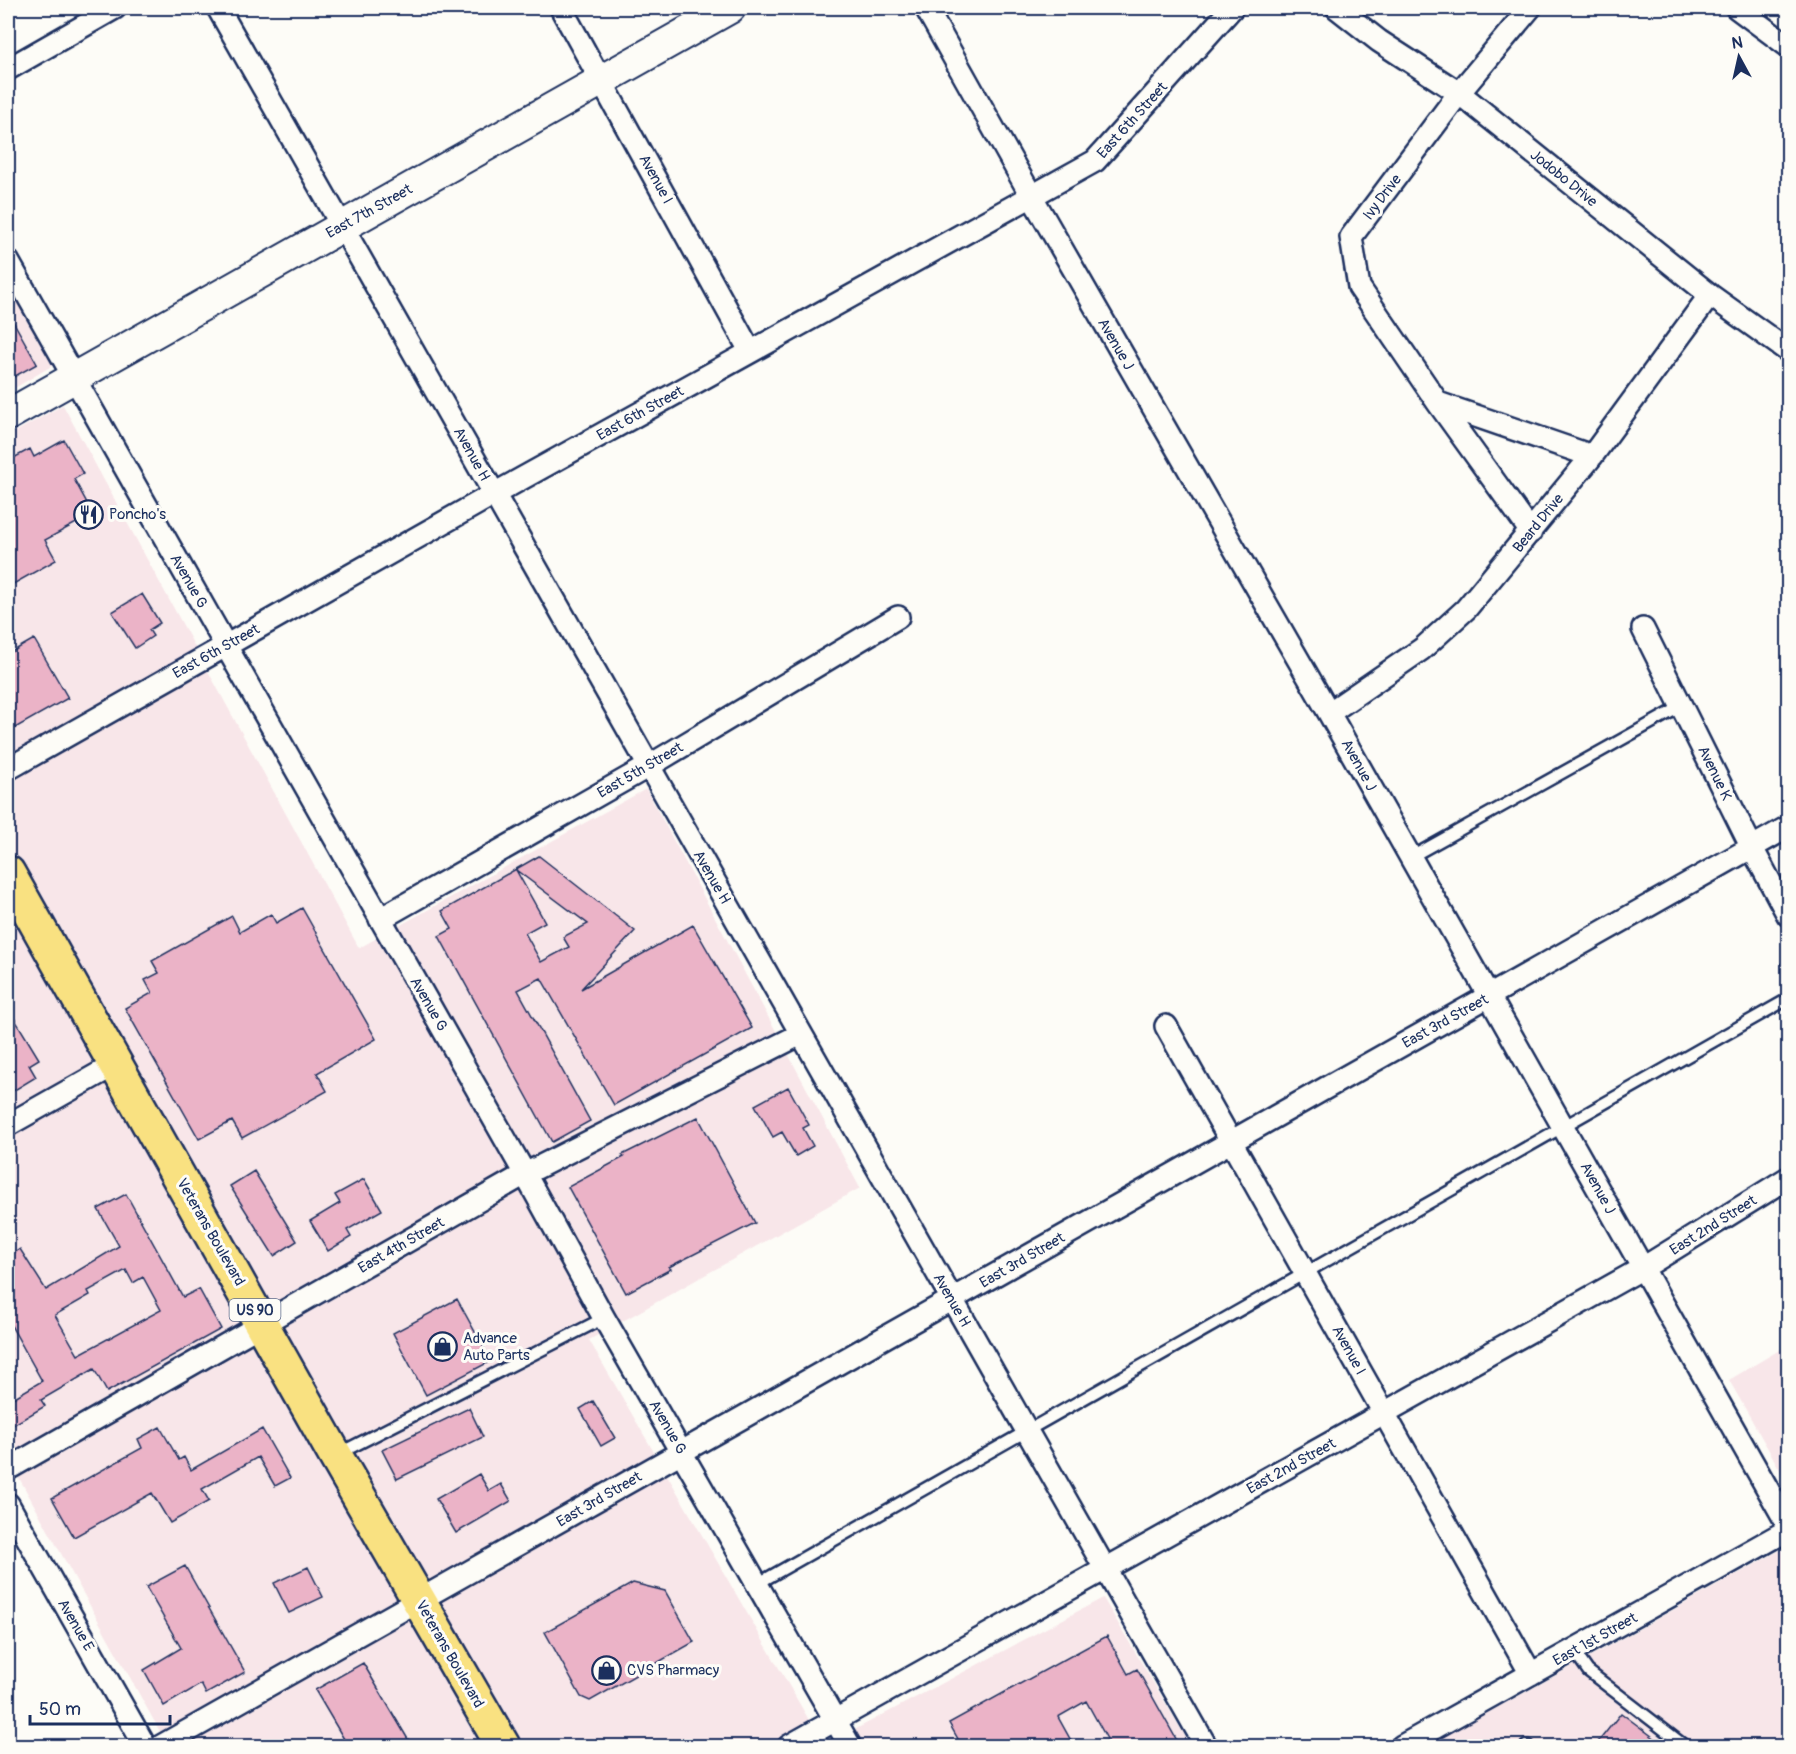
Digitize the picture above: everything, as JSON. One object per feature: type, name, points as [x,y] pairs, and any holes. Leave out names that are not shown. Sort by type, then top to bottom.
[{"type":"main road","name":"Veterans Boulevard","points":[[8,873],[263,1323],[335,1455],[502,1746]]},
{"type":"street","points":[[8,69],[115,8]]},
{"type":"street","name":"Avenue H","points":[[218,8],[344,225],[494,494],[1206,1746]]},
{"type":"street","name":"Avenue I","points":[[561,8],[750,351]]},
{"type":"street","name":"East 7th Street","points":[[8,415],[730,8]]},
{"type":"street","name":"Avenue J","points":[[926,8],[1490,996],[1788,1525]]},
{"type":"street","name":"East 6th Street","points":[[8,769],[494,494],[1095,161],[1232,8]]},
{"type":"street","name":"Jodobo Drive","points":[[1337,8],[1379,41],[1459,93],[1710,296],[1788,351]]},
{"type":"street","name":"Ivy Drive","points":[[1530,8],[1459,93],[1352,237],[1359,286],[1438,404],[1531,532]]},
{"type":"street","points":[[1737,8],[1788,46]]},
{"type":"street","name":"Avenue G","points":[[8,261],[604,1317],[850,1746]]},
{"type":"street","name":"Beard Drive","points":[[1329,713],[1422,649],[1466,609],[1592,456],[1710,296]]},
{"type":"street","points":[[1438,404],[1592,456]]},
{"type":"street","name":"East 5th Street","points":[[380,919],[649,766],[898,617]]},
{"type":"street","name":"Avenue K","points":[[1644,629],[1752,848],[1788,915]]},
{"type":"street","name":"East 3rd Street","points":[[161,1746],[1788,827]]},
{"type":"street","name":"Avenue I","points":[[1166,1026],[1531,1674]]},
{"type":"street","name":"East 4th Street","points":[[8,1469],[525,1174],[801,1034]]},
{"type":"street","points":[[8,1125],[116,1064]]},
{"type":"street","name":"East 2nd Street","points":[[789,1746],[1643,1268],[1788,1178]]},
{"type":"street","name":"Avenue E","points":[[8,1504],[145,1746]]},
{"type":"street","name":"East 1st Street","points":[[1402,1746],[1788,1530]]},
{"type":"lane","points":[[1411,857],[1682,706]]},
{"type":"lane","points":[[757,1584],[1788,999]]},
{"type":"lane","points":[[335,1455],[604,1317]]},
{"type":"lane","points":[[1574,1651],[1588,1671],[1685,1746]]},
{"type":"shaded area","points":[[8,279],[55,364],[8,392]]},
{"type":"shaded area","points":[[63,405],[359,948],[646,789],[860,1188],[589,1340],[824,1746],[168,1746],[8,1458],[8,436]]},
{"type":"shaded area","points":[[1788,1345],[1788,1484],[1729,1380]]},
{"type":"shaded area","points":[[1788,1546],[1788,1746],[1426,1746],[1526,1692]]},
{"type":"shaded area","points":[[1103,1598],[1191,1746],[824,1746]]},
{"type":"building","points":[[8,312],[37,364],[8,380]]},
{"type":"building","points":[[64,440],[83,474],[74,479],[93,514],[45,540],[56,560],[8,587],[8,461],[30,449],[34,457]]},
{"type":"building","points":[[142,594],[160,623],[149,630],[153,636],[135,648],[112,612]]},
{"type":"building","points":[[34,639],[68,698],[8,732],[8,654]]},
{"type":"building","points":[[539,856],[635,931],[581,989],[693,925],[752,1028],[614,1105],[541,978],[518,990],[590,1121],[552,1142],[439,936],[452,929],[442,911]],"holes":[[[516,870],[588,924],[563,937],[569,947],[541,962],[525,933],[545,922]]]},
{"type":"building","points":[[302,908],[376,1039],[317,1073],[327,1091],[242,1138],[232,1121],[199,1139],[125,1008],[152,993],[145,980],[159,973],[152,961],[232,916],[240,932],[271,914],[276,923]]},
{"type":"building","points":[[8,1008],[39,1059],[29,1065],[36,1077],[13,1091],[8,1082]]},
{"type":"building","points":[[788,1087],[809,1125],[803,1128],[813,1146],[796,1156],[782,1132],[773,1137],[755,1105]]},
{"type":"building","points":[[698,1117],[755,1223],[669,1267],[671,1269],[626,1293],[568,1187],[624,1157],[622,1155]]},
{"type":"building","points":[[254,1171],[297,1241],[274,1256],[230,1186]]},
{"type":"building","points":[[364,1179],[382,1210],[347,1230],[351,1237],[328,1251],[310,1221],[340,1203],[335,1195]]},
{"type":"building","points":[[126,1194],[183,1297],[199,1289],[221,1329],[107,1392],[94,1369],[41,1400],[45,1406],[8,1428],[8,1401],[42,1381],[8,1320],[8,1257],[20,1249],[46,1290],[119,1246],[98,1209]],"holes":[[[126,1270],[133,1283],[143,1277],[161,1310],[78,1355],[55,1315],[90,1295],[88,1291]]]},
{"type":"building","name":"Advance Auto Parts","points":[[457,1299],[491,1361],[426,1395],[393,1333]]},
{"type":"building","points":[[593,1401],[615,1438],[601,1446],[580,1409]]},
{"type":"building","points":[[469,1408],[483,1437],[397,1479],[382,1450]]},
{"type":"building","points":[[160,1427],[179,1460],[184,1457],[191,1470],[262,1429],[290,1478],[275,1486],[258,1457],[202,1489],[209,1501],[170,1523],[152,1493],[74,1537],[52,1498],[142,1448],[138,1439]]},
{"type":"building","points":[[479,1474],[489,1491],[501,1484],[511,1501],[456,1533],[436,1499]]},
{"type":"building","points":[[185,1566],[245,1672],[206,1694],[201,1684],[164,1706],[144,1670],[181,1648],[146,1587]]},
{"type":"building","points":[[308,1567],[323,1597],[289,1613],[274,1583]]},
{"type":"building","name":"CVS Pharmacy","points":[[633,1583],[665,1591],[694,1642],[590,1701],[581,1697],[545,1632]]},
{"type":"building","points":[[1107,1636],[1128,1674],[1137,1669],[1180,1746],[1111,1746],[1086,1701],[1058,1717],[1074,1746],[962,1746],[949,1723]]},
{"type":"building","points":[[363,1663],[412,1746],[348,1746],[315,1690]]},
{"type":"building","points":[[1621,1713],[1665,1746],[1595,1746]]},
{"type":"place","name":"Poncho's","points":[[88,514]]},
{"type":"place","name":"Advance Auto Parts","points":[[442,1347]]},
{"type":"place","name":"CVS Pharmacy","points":[[606,1670]]}]
